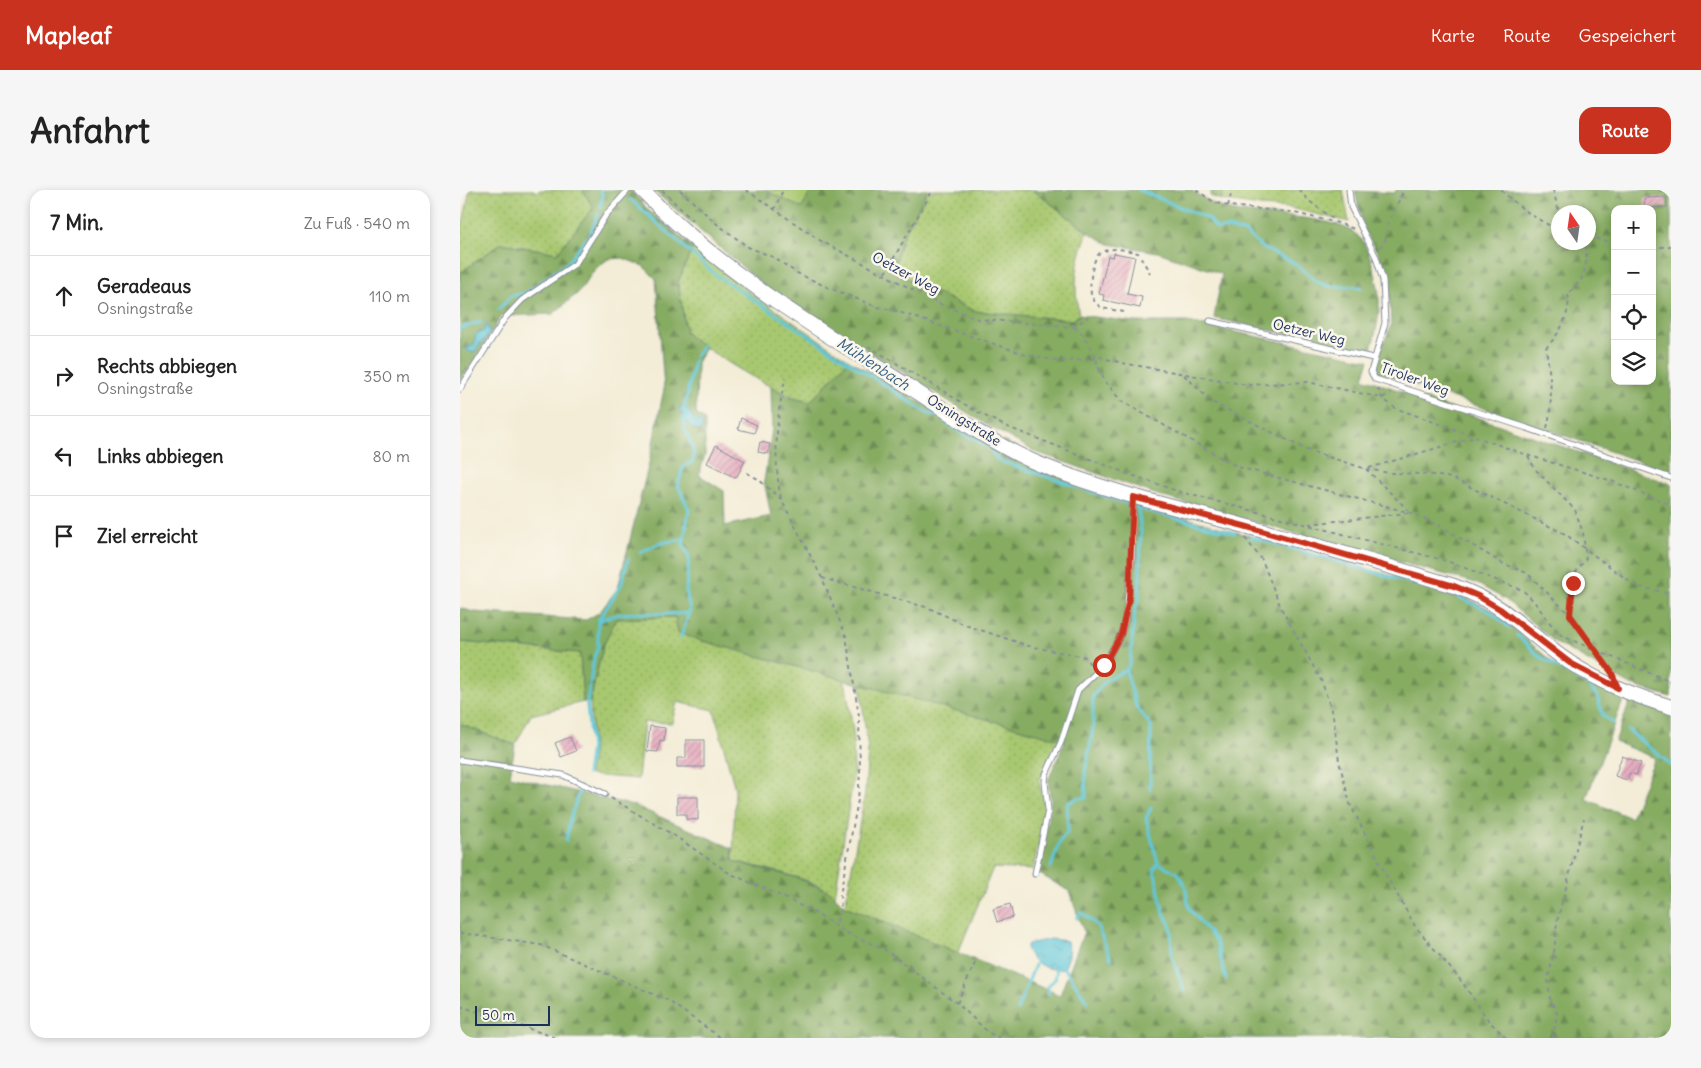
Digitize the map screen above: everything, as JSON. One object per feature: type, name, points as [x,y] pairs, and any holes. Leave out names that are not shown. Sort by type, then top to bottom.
[{"type":"main road","name":"Osningstraße","points":[[642,190],[693,239],[746,282],[981,432],[1037,463],[1133,497],[1421,576],[1478,596],[1500,609],[1570,663],[1618,688],[1671,707]]},
{"type":"lane","points":[[460,389],[505,318],[522,300],[575,264],[606,215],[628,190]]},
{"type":"lane","name":"Tiroler Weg","points":[[1349,190],[1351,208],[1362,233],[1376,257],[1383,280],[1386,305],[1385,323],[1374,358],[1372,376],[1375,379],[1545,434],[1671,478]]},
{"type":"lane","name":"Oetzer Weg","points":[[1210,321],[1374,358]]},
{"type":"lane","points":[[1035,874],[1048,810],[1044,782],[1046,774],[1061,742],[1078,690],[1104,665],[1121,634],[1125,620],[1132,558],[1133,497]]},
{"type":"lane","points":[[460,760],[563,775],[605,794]]},
{"type":"path","points":[[662,190],[698,226]]},
{"type":"path","points":[[680,190],[717,224],[748,247],[773,257],[797,273],[877,307],[893,310],[1048,361],[1085,360],[1094,359],[1096,356]]},
{"type":"path","name":"Oetzer Weg","points":[[746,190],[821,241],[885,273],[940,304],[978,319],[1073,327]]},
{"type":"path","points":[[774,210],[783,190]]},
{"type":"path","points":[[885,273],[933,190]]},
{"type":"path","points":[[1196,190],[1214,202],[1228,206],[1290,212],[1338,222]]},
{"type":"path","points":[[1228,206],[1232,190]]},
{"type":"path","points":[[1299,190],[1309,201],[1338,222],[1362,233]]},
{"type":"path","points":[[1376,257],[1385,240],[1388,223],[1404,190]]},
{"type":"path","points":[[1502,190],[1518,206],[1540,222],[1551,226]]},
{"type":"path","points":[[1554,190],[1557,205]]},
{"type":"path","points":[[1658,190],[1671,191]]},
{"type":"path","points":[[1596,239],[1611,242]]},
{"type":"path","points":[[1656,248],[1671,246]]},
{"type":"path","points":[[1124,312],[1102,308],[1091,295],[1090,287],[1096,257],[1100,253],[1114,249],[1138,253],[1150,273]]},
{"type":"path","points":[[1545,434],[1551,393],[1549,359],[1546,348],[1564,319],[1570,304],[1568,293],[1582,279],[1586,262],[1586,250]]},
{"type":"path","points":[[1088,317],[1073,327],[1082,334],[1096,356],[1097,364],[1105,380],[1121,401],[1238,467],[1411,513],[1440,526],[1502,563],[1527,573],[1570,615],[1612,673],[1618,688]]},
{"type":"path","points":[[862,343],[980,414],[1005,426],[1180,492],[1447,562],[1522,590],[1533,598],[1549,624],[1562,636],[1671,682]]},
{"type":"path","points":[[1096,356],[1184,375],[1248,385],[1308,382],[1382,398],[1395,408],[1527,455],[1609,480],[1671,506]]},
{"type":"path","points":[[1184,375],[1212,402],[1244,420],[1307,450],[1366,469],[1452,478],[1564,534],[1636,586],[1671,594]]},
{"type":"path","points":[[786,377],[779,402],[777,470],[781,499],[822,578],[846,636],[859,716],[858,800],[840,895],[842,909],[835,926]]},
{"type":"path","points":[[1382,398],[1400,388]]},
{"type":"path","points":[[1366,469],[1476,436]]},
{"type":"path","points":[[1527,455],[1536,469],[1575,510],[1586,550],[1586,558],[1576,572],[1573,583],[1570,615]]},
{"type":"path","points":[[1366,469],[1411,513]]},
{"type":"path","points":[[747,473],[758,479],[781,499]]},
{"type":"path","points":[[1306,524],[1411,513]]},
{"type":"path","points":[[1244,526],[1242,532],[1262,560],[1281,608],[1322,682],[1333,716],[1339,762],[1350,804],[1386,875],[1415,926],[1462,982],[1488,1020],[1506,1038]]},
{"type":"path","points":[[822,578],[929,608],[965,625],[1029,646],[1085,658],[1096,674]]},
{"type":"path","points":[[605,794],[675,836],[729,873],[789,899],[835,926],[884,949],[957,1003],[989,1033],[1000,1038]]},
{"type":"path","points":[[1553,1038],[1557,1014],[1550,999],[1548,979],[1554,953],[1557,922],[1584,818]]},
{"type":"path","points":[[460,933],[541,945],[668,1000],[721,1038]]},
{"type":"path","points":[[957,1003],[976,961]]},
{"type":"path","points":[[460,1006],[557,1038]]},
{"type":"green space","points":[[470,190],[534,190],[535,192],[541,190],[583,190],[594,208],[557,253],[501,243],[460,273],[460,236]]},
{"type":"green space","points":[[583,190],[631,190],[648,210],[693,247],[678,282],[686,333],[705,347],[697,363],[696,414],[705,420],[705,455],[699,475],[724,491],[725,526],[771,516],[764,481],[772,430],[771,386],[789,397],[810,402],[849,360],[934,410],[1154,509],[1457,594],[1492,610],[1560,669],[1624,698],[1586,799],[1631,818],[1655,758],[1615,742],[1630,701],[1671,715],[1671,1038],[460,1038],[460,724],[515,745],[510,776],[635,806],[732,848],[733,861],[798,878],[831,892],[845,906],[1060,995],[1084,932],[1069,891],[1038,873],[1051,801],[1048,781],[1065,741],[696,639],[678,633],[675,617],[616,619],[603,646],[590,702],[583,702],[580,653],[460,642],[460,608],[474,612],[586,620],[600,612],[618,588],[649,463],[664,389],[656,279],[643,266],[623,258],[608,259],[595,269],[579,292],[553,314],[501,316],[471,367],[460,380],[460,273],[501,243],[557,253],[593,208]]},
{"type":"green space","points":[[653,190],[765,190],[802,208],[811,190],[928,190],[902,238],[893,272],[974,311],[1072,320],[1079,315],[1135,322],[1187,322],[1369,360],[1363,378],[1671,484],[1671,697],[1631,685],[1556,643],[1506,600],[1476,583],[1164,497],[1036,452],[992,428],[767,288]]},
{"type":"green space","points":[[765,190],[811,190],[802,208]]},
{"type":"green space","points":[[928,190],[1033,190],[1088,232],[1078,263],[1076,293],[1079,315],[1072,320],[974,311],[893,272],[902,238]]},
{"type":"green space","points":[[1033,190],[1191,190],[1212,203],[1230,210],[1320,221],[1351,231],[1361,239],[1367,248],[1378,289],[1378,320],[1370,352],[1214,318],[1222,274],[1158,252],[1109,244],[1088,232]]},
{"type":"green space","points":[[1212,190],[1224,190],[1221,200],[1210,196]]},
{"type":"green space","points":[[1224,190],[1343,190],[1349,222],[1290,208],[1221,200]]},
{"type":"green space","points":[[1396,190],[1671,190],[1671,472],[1378,372],[1377,360],[1391,325],[1389,284],[1379,255],[1364,230],[1355,191],[1395,193]]},
{"type":"green space","points":[[693,247],[745,289],[849,360],[810,402],[763,383],[686,334],[678,282]]},
{"type":"green space","points":[[675,617],[696,639],[845,680],[853,730],[854,772],[835,896],[827,890],[802,879],[733,861],[735,789],[714,710],[677,702],[672,723],[644,722],[638,779],[589,775],[593,747],[590,702],[603,646],[616,619]]},
{"type":"green space","points":[[460,642],[580,653],[583,702],[531,715],[515,745],[460,724]]},
{"type":"green space","points":[[860,684],[1060,739],[1039,782],[1046,810],[1033,870],[993,868],[958,953],[845,906],[865,793],[868,750]]},
{"type":"water","points":[[487,324],[490,333],[473,353],[465,349],[474,345],[476,334],[484,331]]},
{"type":"water","points":[[679,406],[688,410],[693,419],[701,421],[703,427],[699,431],[692,428],[686,422]]},
{"type":"water","points":[[1051,939],[1067,941],[1069,956],[1064,969],[1052,969],[1041,965],[1032,958],[1026,948],[1028,944]]},
{"type":"building","points":[[1666,197],[1667,207],[1645,205],[1644,198]]},
{"type":"building","points":[[1114,253],[1135,257],[1127,294],[1142,297],[1140,308],[1103,300],[1104,295],[1099,294],[1108,256],[1113,257]]},
{"type":"building","points":[[741,418],[757,425],[754,433],[738,429]]},
{"type":"building","points":[[760,442],[770,444],[768,454],[758,452]]},
{"type":"building","points":[[716,445],[745,461],[736,478],[707,463]]},
{"type":"building","points":[[650,726],[665,728],[664,741],[660,740],[658,752],[647,751]]},
{"type":"building","points":[[570,737],[576,751],[561,757],[555,743]]},
{"type":"building","points":[[686,740],[704,740],[704,767],[677,767],[677,758],[686,758]]},
{"type":"building","points":[[1622,756],[1641,763],[1636,775],[1630,773],[1627,780],[1615,776]]},
{"type":"building","points":[[677,797],[698,797],[698,820],[686,819],[686,814],[677,814]]},
{"type":"building","points":[[1010,904],[1013,917],[997,922],[993,909]]},
{"type":"waterway","points":[[600,190],[603,195],[600,207]]},
{"type":"waterway","points":[[1139,190],[1209,219],[1217,229],[1228,228],[1246,233],[1261,247],[1296,264],[1316,281],[1328,286],[1361,287]]},
{"type":"waterway","name":"Mühlenbach","points":[[630,199],[716,275],[927,413],[939,416],[961,433],[991,448],[997,460],[1126,503]]},
{"type":"waterway","points":[[499,309],[511,296],[526,293],[567,263],[589,236],[598,214]]},
{"type":"waterway","points":[[460,328],[481,322]]},
{"type":"waterway","points":[[696,356],[703,345]]},
{"type":"waterway","points":[[684,411],[694,361]]},
{"type":"waterway","points":[[587,774],[591,747],[587,704],[594,657],[598,647],[598,622],[619,614],[677,614],[688,613],[690,610],[686,590],[689,557],[683,544],[689,510],[678,485],[683,467],[693,461],[694,454],[685,429],[684,417]]},
{"type":"waterway","name":"Mühlenbach","points":[[1137,508],[1235,533]]},
{"type":"waterway","points":[[1051,867],[1060,841],[1068,831],[1067,804],[1077,798],[1086,798],[1085,772],[1093,729],[1093,696],[1106,680],[1126,670],[1130,663],[1135,609],[1139,600],[1141,531],[1138,509]]},
{"type":"waterway","name":"Mühlenbach","points":[[1251,537],[1454,595],[1491,612],[1510,628]]},
{"type":"waterway","points":[[640,552],[661,543],[684,539]]},
{"type":"waterway","points":[[598,621],[621,585],[628,559]]},
{"type":"waterway","points":[[681,637],[690,610]]},
{"type":"waterway","name":"Mühlenbach","points":[[1517,635],[1539,656],[1588,685],[1597,696],[1603,716],[1614,723]]},
{"type":"waterway","points":[[1126,670],[1136,706],[1151,726],[1150,789]]},
{"type":"waterway","name":"Mühlenbach","points":[[1628,730],[1671,765]]},
{"type":"waterway","points":[[566,841],[570,819],[581,787]]},
{"type":"waterway","points":[[1151,808],[1146,818],[1158,863],[1154,869],[1163,911],[1171,927],[1172,956],[1184,991]]},
{"type":"waterway","points":[[1158,863],[1178,873],[1185,885],[1189,908],[1216,941],[1226,979]]},
{"type":"waterway","points":[[1077,918],[1081,912],[1097,925],[1111,959]]},
{"type":"waterway","points":[[1017,1010],[1037,960]]},
{"type":"waterway","points":[[1062,965],[1087,1001]]},
{"type":"waterway","points":[[1049,994],[1048,986],[1055,979],[1057,968]]},
{"type":"route","points":[[1104,665],[1121,634],[1129,599],[1133,497],[1244,526],[1454,586],[1478,596],[1500,609],[1570,663],[1618,688],[1612,673],[1570,615],[1573,583]]}]
